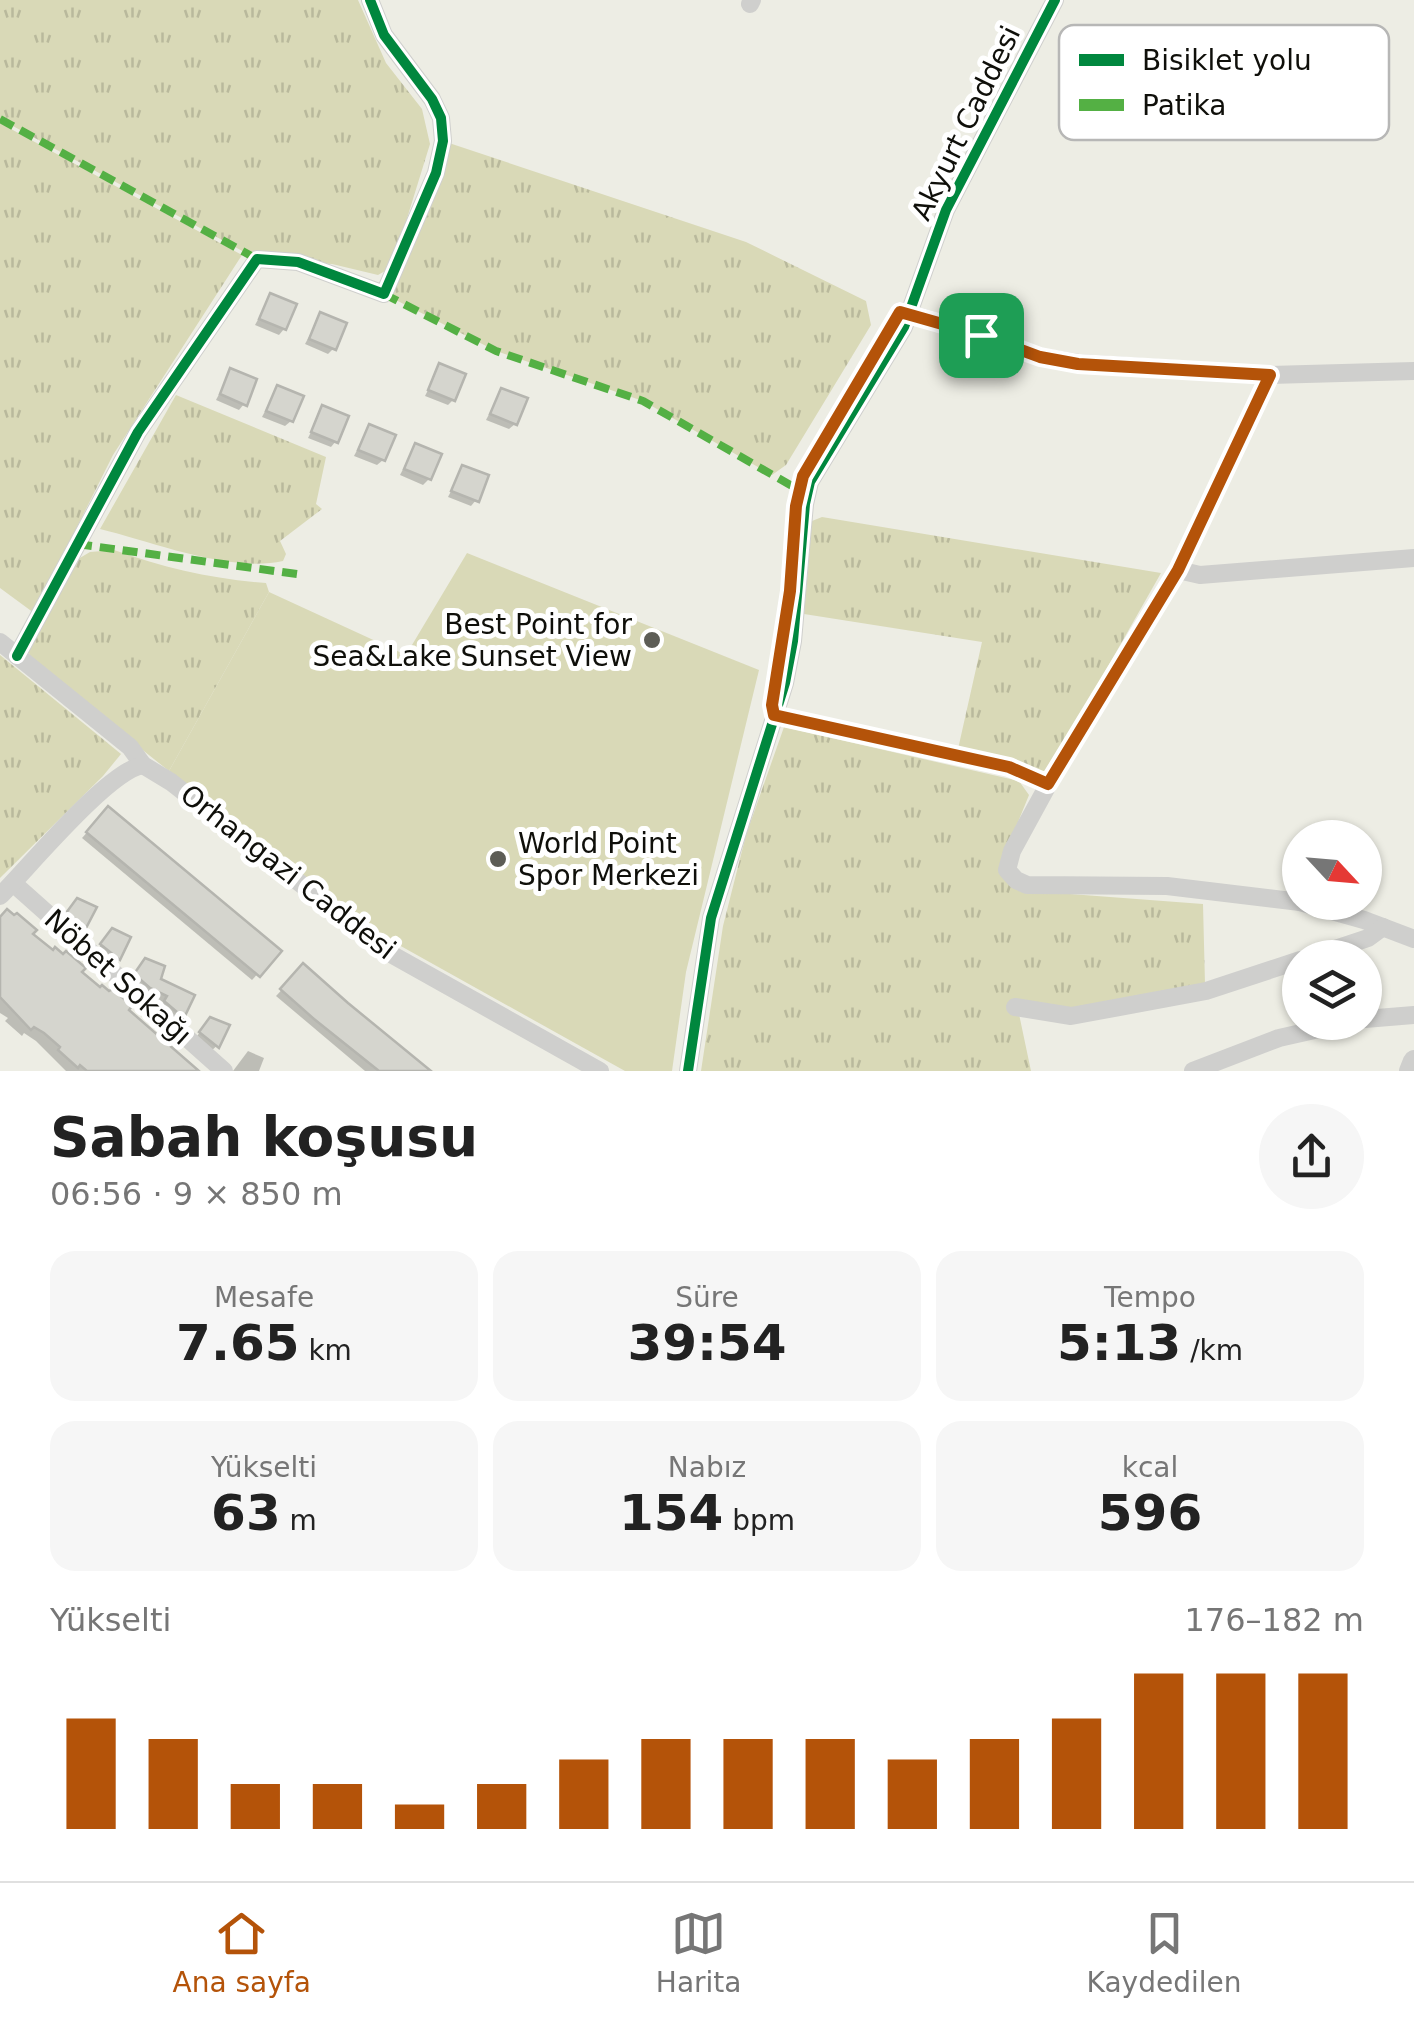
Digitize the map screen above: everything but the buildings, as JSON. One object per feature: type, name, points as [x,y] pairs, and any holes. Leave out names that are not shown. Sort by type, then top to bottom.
[{"type":"main road","points":[[1410,1071],[1414,1061]]},
{"type":"street","points":[[17,656],[138,432],[257,259],[298,262],[384,294],[436,173],[443,141],[441,118],[432,99],[384,35],[370,0]]},
{"type":"street","name":"Akyurt Caddesi","points":[[688,1071],[711,918],[774,715],[781,704],[793,642],[806,493],[819,462],[897,340],[926,232],[1039,0]]},
{"type":"street","name":"Akyurt Caddesi","points":[[904,313],[946,210],[1054,0]]},
{"type":"street","points":[[904,313],[1040,357],[1078,364],[1270,375],[1414,371]]},
{"type":"street","points":[[1270,375],[1178,570],[1048,784],[1008,861],[1008,870],[1027,885],[1167,886],[1282,899]]},
{"type":"street","points":[[1178,570],[1200,575],[1414,558]]},
{"type":"street","name":"Orhangazi Caddesi","points":[[0,642],[130,747],[143,765],[163,776],[389,953],[600,1071]]},
{"type":"street","points":[[774,715],[1009,767],[1048,784]]},
{"type":"street","name":"Nöbet Sokağı","points":[[143,765],[133,766],[112,782],[6,890],[224,1071]]},
{"type":"street","points":[[1360,920],[1414,938]]},
{"type":"street","points":[[1360,940],[1378,934],[1384,927]]},
{"type":"street","points":[[1016,1007],[1072,1016],[1206,991],[1282,966]]},
{"type":"street","points":[[1382,1017],[1414,1015]]},
{"type":"street","points":[[1193,1071],[1282,1037]]},
{"type":"green space","points":[[0,0],[358,0],[386,63],[422,109],[430,144],[392,267],[378,275],[332,264],[257,259],[0,119]]},
{"type":"green space","points":[[0,123],[242,255],[113,455],[34,613],[0,588]]},
{"type":"green space","points":[[443,141],[746,242],[866,301],[871,325],[786,465],[772,475],[643,401],[496,351],[384,294]]},
{"type":"green space","points":[[176,395],[326,457],[316,504],[322,509],[280,541],[286,554],[283,561],[262,564],[216,560],[100,529]]},
{"type":"green space","points":[[822,517],[1161,573],[1047,774],[958,749],[982,642],[804,614],[812,521]]},
{"type":"green space","points":[[114,550],[189,572],[266,583],[269,592],[169,771],[32,662],[28,650],[73,562],[90,552]]},
{"type":"green space","name":"World Point Spor Merkezi","points":[[467,553],[759,670],[686,972],[672,1071],[625,1071],[381,935],[169,771],[269,592],[406,655]]},
{"type":"green space","points":[[0,655],[121,754],[0,878]]},
{"type":"green space","points":[[784,727],[1019,781],[1029,795],[1003,859],[1018,883],[1035,893],[1203,904],[1205,984],[1071,1009],[1019,1014],[1031,1071],[701,1071],[723,926],[746,835]]},
{"type":"marked path","points":[[0,119],[257,259]]},
{"type":"marked path","points":[[384,294],[496,351],[643,401],[799,490]]},
{"type":"marked path","points":[[77,544],[304,575]]},
{"type":"cycle path","points":[[17,656],[138,432],[257,259],[298,262],[384,294],[436,173],[443,141],[441,118],[432,99],[384,35],[370,0]]},
{"type":"cycle path","points":[[688,1071],[711,918],[785,683],[810,482],[904,327],[946,210],[1055,0]]},
{"type":"place","name":"Best Point for Sea&Lake Sunset View","points":[[652,640]]},
{"type":"place","name":"World Point Spor Merkezi","points":[[498,859]]},
{"type":"route","points":[[900,312],[981,335],[1040,357],[1078,364],[1270,375],[1178,570],[1048,784],[1009,767],[774,715],[772,705],[790,591],[796,506],[803,476],[821,442],[900,312]]}]
